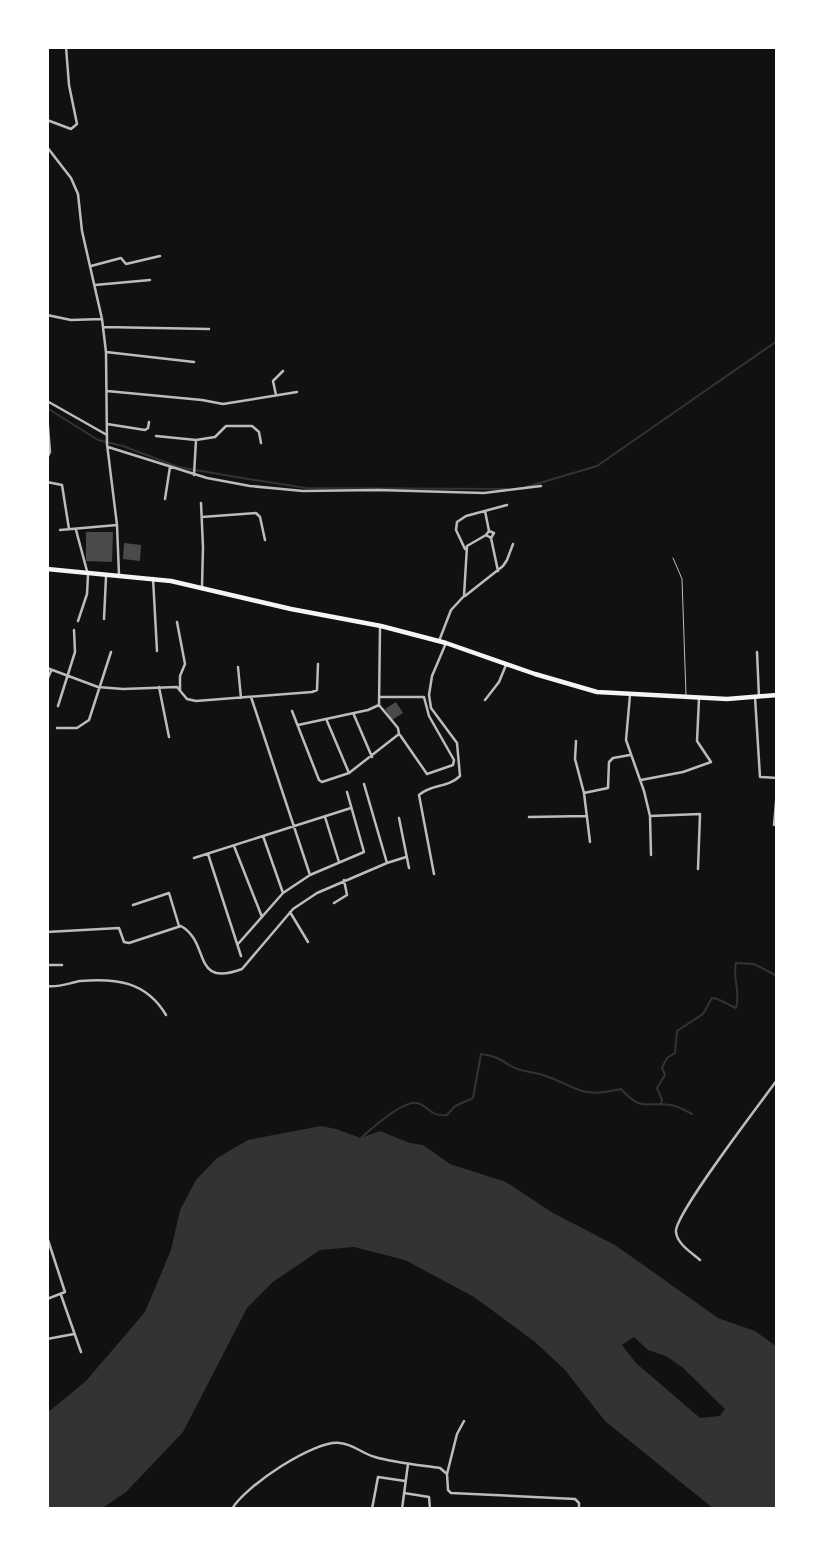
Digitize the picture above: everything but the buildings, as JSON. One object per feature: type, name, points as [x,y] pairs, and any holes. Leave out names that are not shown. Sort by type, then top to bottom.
[{"type":"main road","points":[[47,569],[153,578],[380,626],[446,643],[506,665],[597,692],[727,699],[777,695]]},
{"type":"street","points":[[47,120],[71,129],[76,124],[66,47]]},
{"type":"street","points":[[47,147],[64,167],[75,186],[102,319],[106,352],[107,436],[117,525],[119,575]]},
{"type":"street","points":[[91,266],[121,258],[126,264],[160,256]]},
{"type":"street","points":[[95,285],[150,280]]},
{"type":"street","points":[[47,316],[71,320],[102,319]]},
{"type":"street","points":[[103,327],[209,329]]},
{"type":"street","points":[[106,352],[194,362]]},
{"type":"street","points":[[276,396],[273,381],[283,371]]},
{"type":"street","points":[[107,391],[202,400],[217,404],[297,392]]},
{"type":"street","points":[[47,401],[107,436]]},
{"type":"street","points":[[47,414],[50,452],[47,458]]},
{"type":"street","points":[[107,424],[145,430],[149,422]]},
{"type":"street","points":[[156,436],[196,440],[215,437],[226,426],[252,426],[259,432],[261,443]]},
{"type":"street","points":[[194,472],[196,440]]},
{"type":"street","points":[[108,445],[170,467],[250,486],[318,491],[484,493],[541,486]]},
{"type":"street","points":[[165,499],[170,467]]},
{"type":"street","points":[[47,482],[62,485],[69,530]]},
{"type":"street","points":[[201,503],[204,547],[202,587]]},
{"type":"street","points":[[466,550],[455,525],[466,516],[507,505]]},
{"type":"street","points":[[485,512],[488,533]]},
{"type":"street","points":[[202,517],[256,513],[260,517],[265,540]]},
{"type":"street","points":[[60,530],[117,525]]},
{"type":"street","points":[[76,529],[87,571],[87,594],[78,621]]},
{"type":"street","points":[[464,596],[467,546],[488,533],[494,533],[491,538],[498,571]]},
{"type":"street","points":[[439,641],[451,610],[464,596],[498,571],[508,560],[513,544]]},
{"type":"street","points":[[104,619],[106,573]]},
{"type":"street","points":[[153,578],[157,651]]},
{"type":"street","points":[[177,622],[185,664],[180,676],[180,690]]},
{"type":"street","points":[[298,725],[354,714],[379,705],[380,626]]},
{"type":"street","points":[[58,706],[75,652],[74,630]]},
{"type":"street","points":[[434,874],[419,795],[425,789],[451,783],[460,776],[457,743],[431,708],[429,695],[432,676],[446,643]]},
{"type":"street","points":[[57,728],[77,727],[87,722],[111,652]]},
{"type":"street","points":[[757,652],[760,777],[777,778]]},
{"type":"street","points":[[47,680],[49,669],[98,687],[177,687],[190,701],[241,698],[317,690],[318,664]]},
{"type":"street","points":[[485,700],[499,682],[506,665]]},
{"type":"street","points":[[237,667],[241,698]]},
{"type":"street","points":[[159,687],[169,737]]},
{"type":"street","points":[[630,695],[625,730],[630,755],[650,816],[652,855]]},
{"type":"street","points":[[251,697],[310,875]]},
{"type":"street","points":[[379,705],[398,728],[399,734],[427,774],[453,765],[454,760],[429,716],[424,697],[380,697]]},
{"type":"street","points":[[640,780],[683,772],[711,762],[697,741],[699,698]]},
{"type":"street","points":[[292,711],[319,780],[328,781],[349,773],[373,757],[399,734]]},
{"type":"street","points":[[354,714],[373,757]]},
{"type":"street","points":[[326,720],[349,773]]},
{"type":"street","points":[[576,741],[575,759],[584,793],[590,842]]},
{"type":"street","points":[[584,793],[608,788],[609,762],[613,758],[630,755]]},
{"type":"street","points":[[364,784],[387,863]]},
{"type":"street","points":[[774,825],[777,791]]},
{"type":"street","points":[[238,944],[284,893],[310,875],[362,853],[365,849],[347,792]]},
{"type":"street","points":[[194,858],[351,808]]},
{"type":"street","points":[[650,816],[700,814],[698,869]]},
{"type":"street","points":[[529,817],[586,816]]},
{"type":"street","points":[[325,817],[339,862]]},
{"type":"street","points":[[400,818],[409,868]]},
{"type":"street","points":[[263,836],[284,893]]},
{"type":"street","points":[[234,846],[262,917]]},
{"type":"street","points":[[208,854],[242,956]]},
{"type":"street","points":[[47,932],[119,928],[124,942],[128,943],[179,926],[186,928],[194,939],[209,971],[220,975],[242,969],[290,912],[317,893],[406,857]]},
{"type":"street","points":[[334,903],[347,895],[344,880]]},
{"type":"street","points":[[133,905],[169,893],[179,926]]},
{"type":"street","points":[[290,912],[308,942]]},
{"type":"street","points":[[47,965],[62,965]]},
{"type":"street","points":[[47,986],[119,980],[151,997],[160,1005],[166,1016]]},
{"type":"street","points":[[700,1260],[679,1240],[675,1231],[677,1224],[690,1201],[777,1080]]},
{"type":"street","points":[[47,1237],[64,1290],[61,1294],[47,1299]]},
{"type":"street","points":[[61,1294],[81,1352]]},
{"type":"street","points":[[47,1339],[74,1334]]},
{"type":"street","points":[[464,1421],[457,1434],[446,1474],[448,1490],[457,1495],[575,1499],[579,1503],[579,1509]]},
{"type":"street","points":[[232,1509],[245,1494],[281,1467],[332,1443],[340,1443],[375,1457],[440,1468],[446,1474]]},
{"type":"street","points":[[402,1509],[408,1463]]},
{"type":"street","points":[[372,1509],[379,1477],[405,1481]]},
{"type":"street","points":[[404,1493],[429,1497],[430,1509]]},
{"type":"lane","points":[[673,558],[682,579],[686,697]]},
{"type":"shaded area","points":[[321,1126],[361,1138],[380,1131],[410,1143],[423,1145],[450,1164],[506,1182],[553,1213],[615,1245],[718,1318],[755,1331],[777,1347],[777,1509],[714,1509],[605,1421],[565,1370],[535,1342],[474,1297],[405,1260],[354,1247],[320,1250],[273,1282],[247,1308],[183,1432],[126,1492],[101,1509],[47,1509],[47,1413],[86,1381],[145,1312],[171,1250],[180,1210],[196,1180],[217,1158],[248,1140]],"holes":[[[634,1337],[648,1350],[666,1356],[682,1367],[725,1409],[720,1416],[700,1418],[636,1363],[622,1345]]]},
{"type":"waterway","points":[[526,487],[597,466],[777,341]]},
{"type":"waterway","points":[[47,408],[98,440],[123,446],[178,467],[306,488],[507,489]]},
{"type":"waterway","points":[[660,1105],[662,1100],[657,1088],[665,1075],[662,1068],[667,1058],[675,1053],[677,1031],[703,1014],[712,998],[736,1008],[736,963],[754,964],[777,976]]},
{"type":"waterway","points":[[361,1138],[388,1116],[411,1103],[421,1104],[433,1113],[447,1115],[455,1106],[473,1098],[481,1054],[587,1092],[621,1089],[640,1104],[671,1105],[692,1114]]}]
